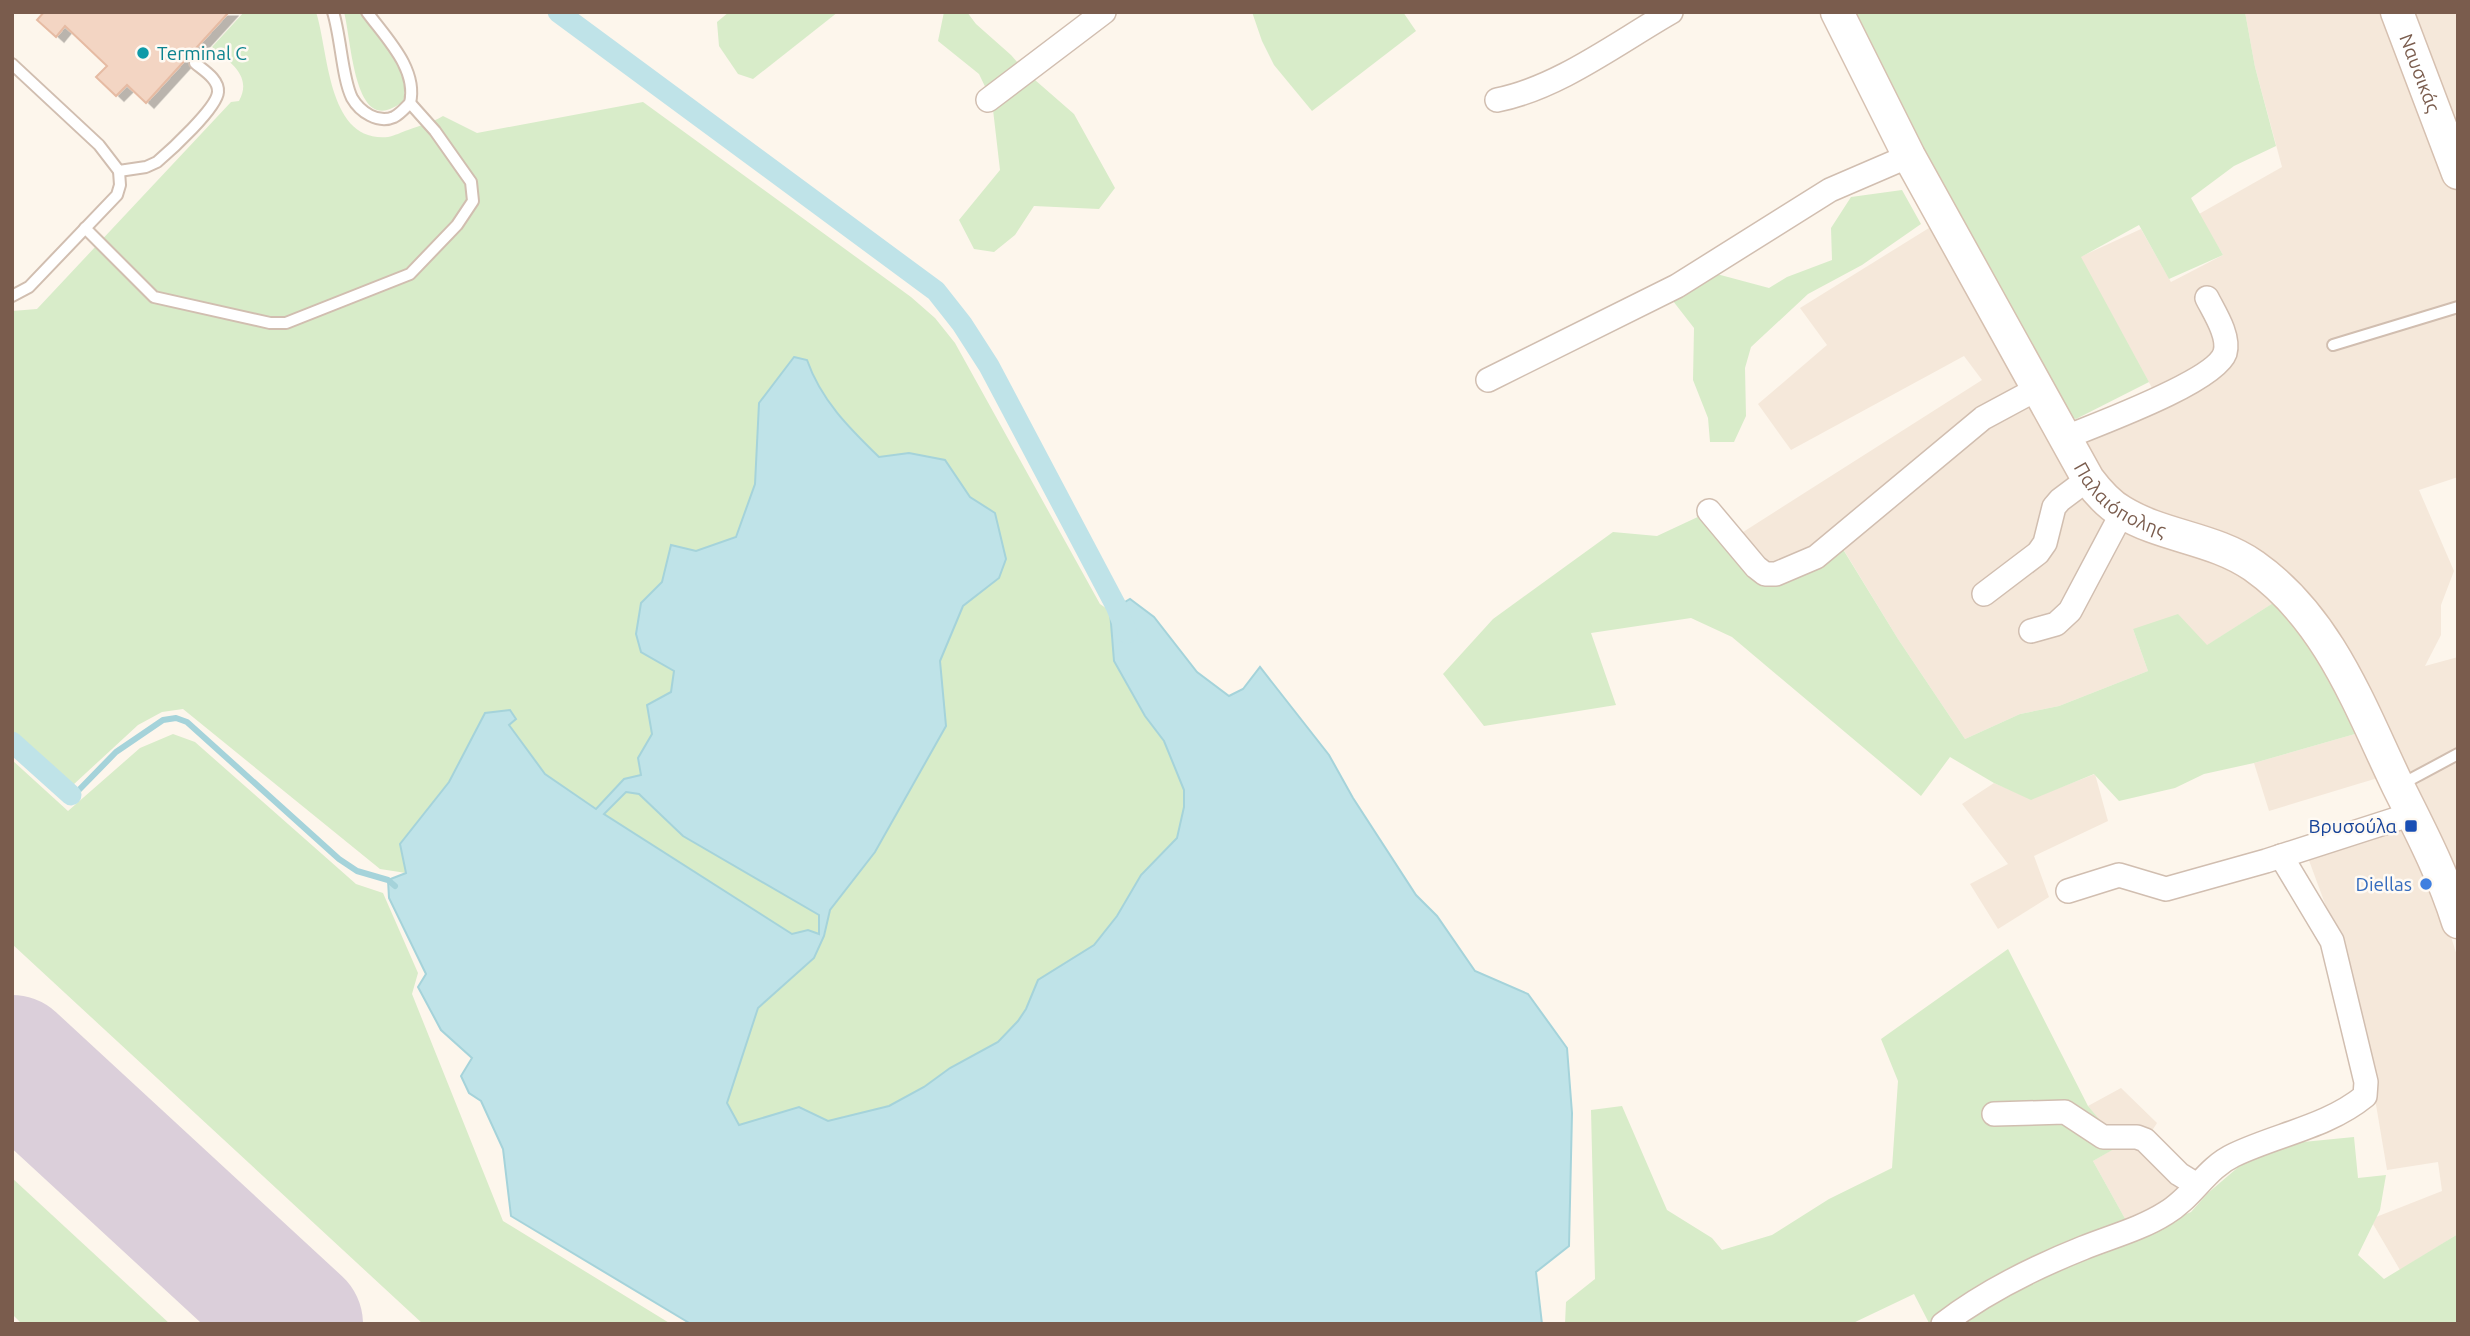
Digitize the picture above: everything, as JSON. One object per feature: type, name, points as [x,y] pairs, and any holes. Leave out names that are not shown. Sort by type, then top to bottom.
[{"type":"main road","name":"Παλαιόπολης","points":[[1838,12],[1909,156],[2088,479],[2099,493],[2122,513],[2155,527],[2216,546],[2254,566],[2281,589],[2313,624],[2340,664],[2398,786],[2452,888],[2458,922]]},
{"type":"main road","name":"Ναυσικάς","points":[[2397,12],[2458,173]]},
{"type":"street","points":[[988,100],[1104,12]]},
{"type":"street","points":[[1497,100],[1514,97],[1558,77],[1671,12]]},
{"type":"street","points":[[1488,380],[1677,286],[1830,190],[1909,156]]},
{"type":"street","points":[[2064,438],[2188,383],[2209,372],[2220,362],[2226,350],[2223,333],[2207,298]]},
{"type":"street","points":[[1709,511],[1756,568],[1765,574],[1776,574],[1816,557],[1983,418],[2037,389]]},
{"type":"street","points":[[1984,594],[2038,554],[2045,543],[2054,507],[2088,479]]},
{"type":"street","points":[[2031,631],[2056,624],[2070,611],[2122,513]]},
{"type":"street","points":[[2068,891],[2119,874],[2166,889],[2412,814]]},
{"type":"street","points":[[1943,1324],[1972,1302],[2007,1282],[2165,1214],[2177,1206],[2224,1160],[2327,1119],[2360,1100],[2367,1091],[2332,941],[2281,856]]},
{"type":"street","points":[[1994,1114],[2065,1112],[2103,1137],[2137,1137],[2151,1144],[2179,1174],[2197,1185]]},
{"type":"lane","points":[[333,12],[352,97],[360,108],[374,117],[391,118],[397,116],[410,103],[413,91],[409,75],[367,12]]},
{"type":"lane","points":[[119,171],[146,167],[157,162],[214,104],[219,91],[215,80],[195,63]]},
{"type":"lane","points":[[12,64],[99,145],[119,171],[120,184],[117,195],[85,229],[29,287],[12,296]]},
{"type":"lane","points":[[85,229],[154,297],[270,323],[286,323],[410,274],[457,225],[473,201],[471,182],[435,131],[410,103]]},
{"type":"lane","points":[[2333,345],[2458,307]]},
{"type":"lane","points":[[2398,786],[2458,754]]},
{"type":"shaded area","points":[[2245,12],[2458,12],[2458,477],[2419,490],[2454,571],[2441,605],[2441,635],[2425,666],[2458,657],[2458,748],[2406,775],[2281,598],[2206,646],[2133,629],[2148,671],[2059,706],[2020,714],[1965,739],[1898,639],[1834,534],[1773,570],[1740,534],[1982,380],[1964,356],[1791,450],[1758,404],[1827,345],[1800,308],[1937,223],[2060,449],[2162,406],[2080,257],[2141,229],[2171,282],[2223,255],[2199,214],[2282,167],[2255,67]]},
{"type":"shaded area","points":[[2362,732],[2381,777],[2269,811],[2254,763]]},
{"type":"shaded area","points":[[2458,759],[2458,887],[2411,788]]},
{"type":"shaded area","points":[[2095,774],[2108,821],[2034,856],[2049,897],[1998,929],[1970,884],[2008,864],[1962,804],[1994,783],[2031,799]]},
{"type":"shaded area","points":[[2406,825],[2442,908],[2458,959],[2458,1234],[2400,1270],[2373,1224],[2376,1217],[2442,1191],[2438,1162],[2387,1170],[2369,1063],[2348,966],[2307,855]]},
{"type":"shaded area","points":[[2121,1088],[2157,1123],[2144,1143],[2188,1190],[2128,1224],[2093,1161],[2120,1145],[2088,1106]]},
{"type":"green space","points":[[244,12],[316,12],[328,71],[342,111],[353,126],[368,135],[388,137],[443,116],[477,133],[643,102],[911,297],[935,318],[955,343],[1100,604],[1110,611],[1112,643],[1120,672],[1145,716],[1164,741],[1184,790],[1184,807],[1177,838],[1150,866],[1094,945],[1038,980],[1026,1009],[998,1042],[889,1106],[828,1121],[799,1107],[739,1125],[727,1103],[758,1008],[814,958],[824,936],[830,910],[875,852],[946,726],[940,661],[963,606],[999,578],[995,513],[970,497],[945,460],[909,453],[879,457],[828,401],[807,360],[759,403],[755,484],[736,537],[696,551],[671,545],[662,582],[641,603],[641,652],[674,671],[671,692],[648,705],[652,734],[638,758],[642,775],[624,779],[596,809],[545,774],[508,724],[485,713],[449,782],[400,844],[406,873],[380,869],[183,709],[162,712],[138,725],[73,785],[12,732],[12,311],[37,309],[231,102],[239,101],[243,92],[241,76],[232,64],[212,47]]},
{"type":"green space","points":[[344,12],[361,12],[385,43],[398,66],[405,90],[403,102],[391,109],[377,110],[363,94],[354,66]]},
{"type":"green space","points":[[729,12],[838,12],[753,79],[738,74],[719,46],[717,22]]},
{"type":"green space","points":[[944,12],[967,12],[1027,73],[1074,114],[1115,188],[1099,209],[1034,206],[1015,235],[994,252],[974,249],[959,220],[1000,170],[992,101],[979,74],[938,41]]},
{"type":"green space","points":[[1252,12],[1403,12],[1416,31],[1312,111],[1274,65]]},
{"type":"green space","points":[[1849,12],[2245,12],[2255,67],[2276,146],[2234,166],[2191,198],[2223,255],[2169,279],[2139,225],[2081,257],[2149,382],[2076,419],[2068,416],[2061,408]]},
{"type":"green space","points":[[1902,190],[1921,224],[1862,265],[1808,294],[1751,347],[1745,368],[1746,416],[1734,442],[1710,442],[1708,418],[1693,380],[1694,328],[1673,301],[1713,273],[1769,288],[1787,277],[1832,260],[1831,228],[1851,197]]},
{"type":"green space","points":[[1702,515],[1759,578],[1841,546],[1898,639],[1965,739],[2020,714],[2059,706],[2148,671],[2133,629],[2178,614],[2207,645],[2281,598],[2362,732],[2254,763],[2204,774],[2175,788],[2119,801],[2094,774],[2031,800],[1994,783],[1950,757],[1921,796],[1732,637],[1691,618],[1591,633],[1616,705],[1484,726],[1443,674],[1493,619],[1613,532],[1657,536]]},
{"type":"green space","points":[[173,734],[195,742],[356,884],[383,893],[418,973],[412,994],[503,1221],[671,1324],[423,1324],[12,944],[12,760],[68,811],[140,748]]},
{"type":"green space","points":[[626,792],[639,794],[683,836],[819,915],[819,934],[808,930],[792,935],[604,814]]},
{"type":"green space","points":[[2008,949],[2088,1106],[2121,1145],[2093,1161],[2128,1224],[2005,1276],[1929,1323],[1914,1294],[1851,1324],[1565,1324],[1566,1302],[1595,1279],[1591,1110],[1622,1106],[1667,1210],[1712,1238],[1722,1250],[1772,1235],[1829,1199],[1892,1168],[1898,1081],[1881,1039]]},
{"type":"green space","points":[[2354,1137],[2358,1178],[2386,1175],[2380,1210],[2358,1255],[2384,1279],[2458,1234],[2458,1324],[1959,1324],[1991,1297],[2191,1212],[2208,1193],[2243,1163],[2303,1142]]},
{"type":"green space","points":[[12,1178],[170,1324],[22,1324],[12,1314]]},
{"type":"water","points":[[794,357],[807,360],[828,401],[879,457],[909,453],[945,460],[970,497],[995,513],[1006,559],[999,578],[963,606],[940,661],[946,726],[875,852],[830,910],[824,936],[814,958],[758,1008],[727,1103],[739,1125],[799,1107],[828,1121],[889,1106],[998,1042],[1026,1009],[1038,980],[1094,945],[1117,916],[1141,875],[1177,838],[1184,807],[1184,790],[1164,741],[1145,716],[1114,661],[1110,611],[1130,599],[1154,617],[1197,672],[1229,696],[1243,689],[1260,667],[1329,755],[1353,798],[1416,895],[1437,916],[1475,971],[1528,994],[1567,1048],[1572,1113],[1569,1246],[1536,1272],[1542,1324],[691,1324],[511,1216],[503,1149],[481,1101],[469,1093],[461,1076],[472,1058],[441,1030],[418,987],[426,974],[389,898],[388,880],[406,873],[400,844],[449,782],[485,713],[510,710],[516,719],[509,725],[545,774],[596,809],[624,779],[641,775],[638,758],[652,734],[647,705],[671,692],[674,671],[641,652],[636,634],[641,603],[662,582],[671,545],[696,551],[736,537],[755,484],[759,403]],"holes":[[[626,792],[639,794],[683,836],[819,915],[819,934],[808,930],[792,934],[604,814]]]},
{"type":"building","name":"Terminal C","points":[[44,12],[229,12],[146,103],[127,85],[116,96],[96,77],[107,66],[65,26],[56,37],[37,20]]},
{"type":"waterway","points":[[558,12],[936,291],[962,324],[989,366],[1116,606],[1127,633]]},
{"type":"waterway","points":[[71,795],[116,752],[163,720],[176,718],[187,722],[339,859],[357,871],[388,880],[395,886]]},
{"type":"waterway","points":[[12,742],[71,795]]},
{"type":"runway","points":[[12,1060],[298,1324]]},
{"type":"place","name":"Terminal C","points":[[143,53]]},
{"type":"place","name":"Βρυσούλα","points":[[2411,826]]},
{"type":"place","name":"Diellas","points":[[2426,884]]}]
